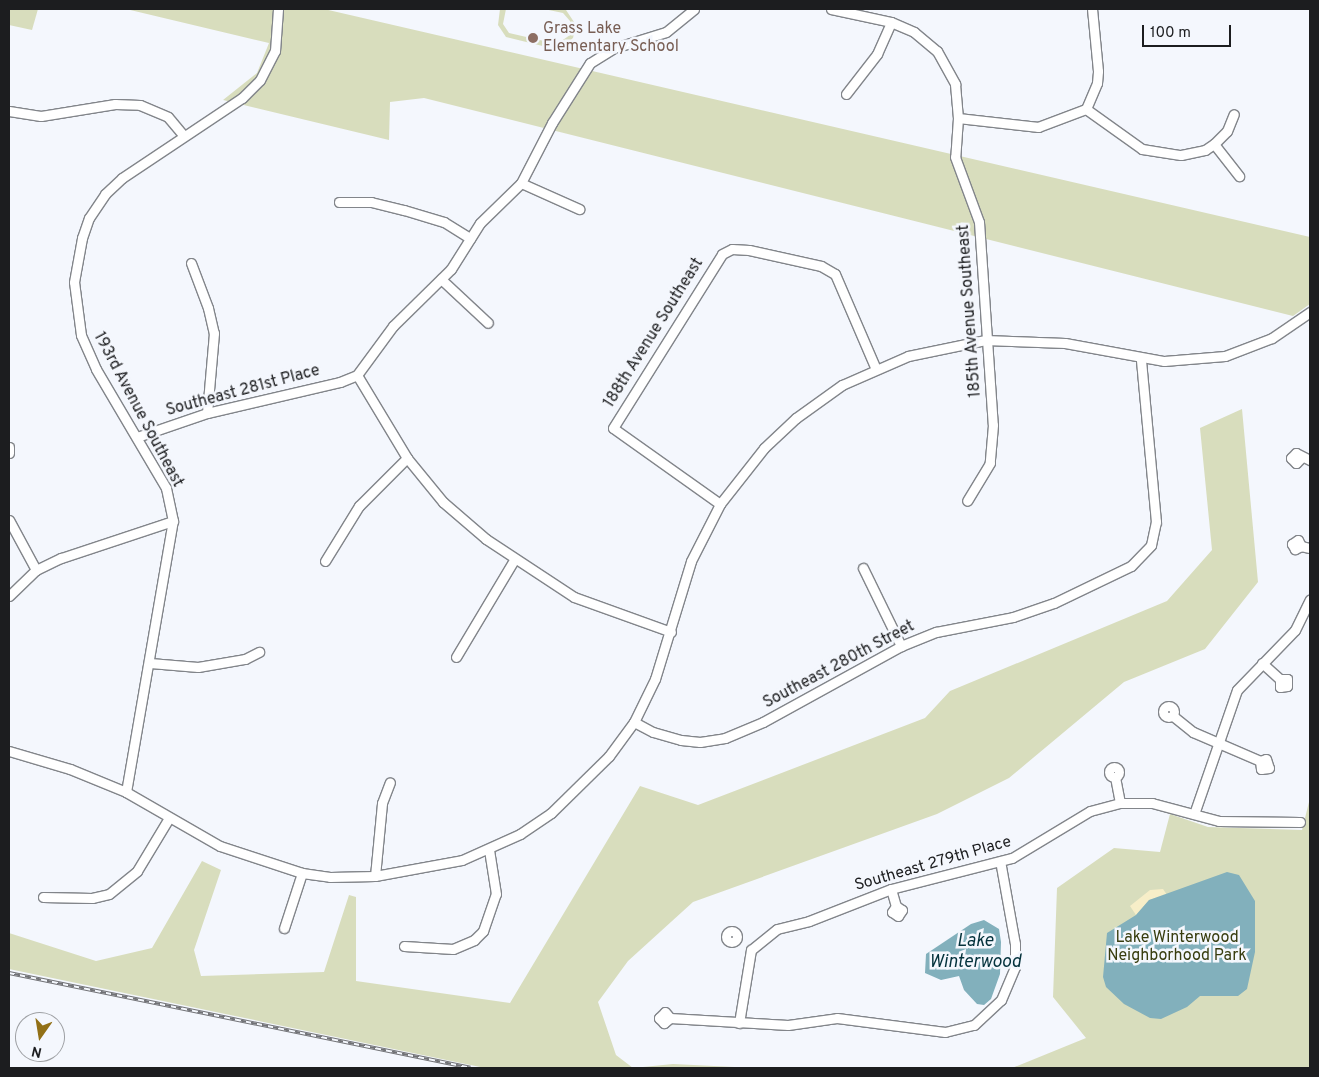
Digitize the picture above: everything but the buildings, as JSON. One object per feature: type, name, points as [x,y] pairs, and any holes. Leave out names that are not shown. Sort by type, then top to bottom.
[{"type":"street","name":"193rd Avenue Southeast","points":[[126,792],[150,663],[173,521],[166,488],[87,350],[76,310],[75,273],[86,226],[105,194],[182,135],[242,98],[260,80],[275,51],[278,9]]},
{"type":"street","points":[[671,632],[574,597],[514,560],[443,502],[407,458],[357,375],[393,326],[441,280],[480,223],[521,183],[552,122],[594,58],[614,48],[666,32],[694,9]]},
{"type":"street","name":"185th Avenue Southeast","points":[[831,9],[891,22],[914,32],[946,63],[955,84],[958,118],[954,148],[957,165],[979,222],[985,340],[993,425],[991,453],[982,481],[967,500]]},
{"type":"street","points":[[958,118],[1038,127],[1086,109],[1094,93],[1098,71],[1092,9]]},
{"type":"street","points":[[846,94],[873,59],[891,22]]},
{"type":"street","points":[[9,111],[41,116],[115,104],[140,105],[168,117],[182,135]]},
{"type":"street","points":[[1086,109],[1142,149],[1155,153],[1193,154],[1214,144],[1227,131],[1234,114]]},
{"type":"street","points":[[1214,144],[1239,176]]},
{"type":"street","points":[[521,183],[579,209]]},
{"type":"street","points":[[339,202],[371,202],[404,210],[444,222],[470,238]]},
{"type":"street","name":"188th Avenue Southeast","points":[[720,504],[613,428],[722,254],[732,249],[749,250],[820,266],[836,274],[876,369]]},
{"type":"street","points":[[191,263],[208,308],[214,333],[207,413]]},
{"type":"street","points":[[441,280],[488,323]]},
{"type":"street","points":[[9,752],[70,769],[126,792],[169,818],[245,857],[302,873],[330,877],[375,876],[430,868],[489,850],[520,834],[558,806],[609,756],[634,722],[655,679],[671,632],[691,561],[720,504],[764,448],[796,418],[842,385],[908,356],[985,340],[1065,343],[1141,359],[1201,360],[1225,356],[1272,338],[1310,312]]},
{"type":"street","name":"Southeast 280th Street","points":[[634,722],[653,732],[681,740],[700,742],[725,738],[763,722],[901,646],[936,632],[1013,617],[1054,603],[1118,574],[1140,559],[1151,545],[1156,522],[1141,359]]},
{"type":"street","name":"Southeast 281st Place","points":[[137,437],[207,413],[340,382],[357,375]]},
{"type":"street","points":[[9,447],[9,453]]},
{"type":"street","points":[[325,561],[359,506],[407,458]]},
{"type":"street","points":[[9,520],[36,570]]},
{"type":"street","points":[[9,596],[36,570],[69,555],[173,521]]},
{"type":"street","points":[[456,657],[514,560]]},
{"type":"street","points":[[863,568],[901,646]]},
{"type":"street","points":[[1194,814],[1237,690],[1301,622],[1310,599]]},
{"type":"street","points":[[150,663],[181,667],[208,666],[245,659],[259,652]]},
{"type":"street","points":[[1262,663],[1280,680]]},
{"type":"street","points":[[1172,716],[1182,726],[1260,761]]},
{"type":"street","points":[[1115,777],[1120,803]]},
{"type":"street","points":[[375,876],[381,810],[390,782]]},
{"type":"street","name":"Southeast 279th Place","points":[[751,950],[777,929],[809,921],[891,889],[1000,861],[1027,852],[1090,810],[1120,803],[1152,803],[1219,821],[1300,822]]},
{"type":"street","points":[[43,897],[92,898],[109,894],[136,871],[169,818]]},
{"type":"street","points":[[404,946],[453,949],[474,940],[483,931],[496,894],[489,850]]},
{"type":"street","points":[[670,1018],[788,1026],[837,1018],[945,1032],[974,1025],[1001,1000],[1015,967],[1015,944],[1000,861]]},
{"type":"street","points":[[284,928],[302,873]]},
{"type":"street","points":[[891,889],[896,906]]},
{"type":"street","points":[[737,940],[751,950],[739,1023]]},
{"type":"green space","points":[[9,9],[38,9],[32,30],[9,25]]},
{"type":"green space","points":[[126,9],[324,9],[1310,237],[1310,304],[1293,316],[424,98],[390,102],[389,140],[223,100],[257,73],[269,43]]},
{"type":"green space","points":[[500,9],[506,9],[503,24],[509,33],[557,44],[570,35],[570,21],[563,13],[544,9],[566,10],[576,25],[573,38],[563,46],[572,49],[571,53],[506,37],[498,25]]},
{"type":"green space","points":[[1242,409],[1258,582],[1205,649],[1124,682],[1009,778],[937,814],[693,902],[628,961],[598,1002],[616,1055],[633,1068],[485,1068],[9,969],[9,933],[96,961],[152,948],[202,861],[221,870],[194,950],[201,976],[324,972],[349,895],[356,897],[356,981],[510,1003],[640,786],[698,805],[925,718],[950,691],[1167,601],[1212,550],[1200,428]]},
{"type":"green space","name":"Lake Winterwood Neighborhood Park","points":[[1310,798],[1310,1068],[1012,1068],[1086,1038],[1053,997],[1057,888],[1114,848],[1160,852],[1170,814],[1208,827],[1302,830]]},
{"type":"green space","points":[[673,1064],[755,1068],[633,1068]]},
{"type":"sand","points":[[1163,889],[1167,895],[1149,900],[1136,915],[1130,906],[1150,890]]},
{"type":"water","points":[[1227,872],[1239,875],[1255,901],[1255,952],[1247,989],[1238,996],[1200,996],[1187,1007],[1161,1019],[1150,1018],[1124,1004],[1106,987],[1103,977],[1107,933],[1136,915],[1149,900]]},
{"type":"water","name":"Lake Winterwood","points":[[984,920],[999,929],[1001,942],[1000,974],[991,999],[984,1005],[977,1004],[964,990],[959,976],[941,980],[925,973],[926,954],[971,924]]},
{"type":"railway","points":[[9,973],[470,1068]]},
{"type":"place","name":"Grass Lake Elementary School","points":[[533,38]]}]
